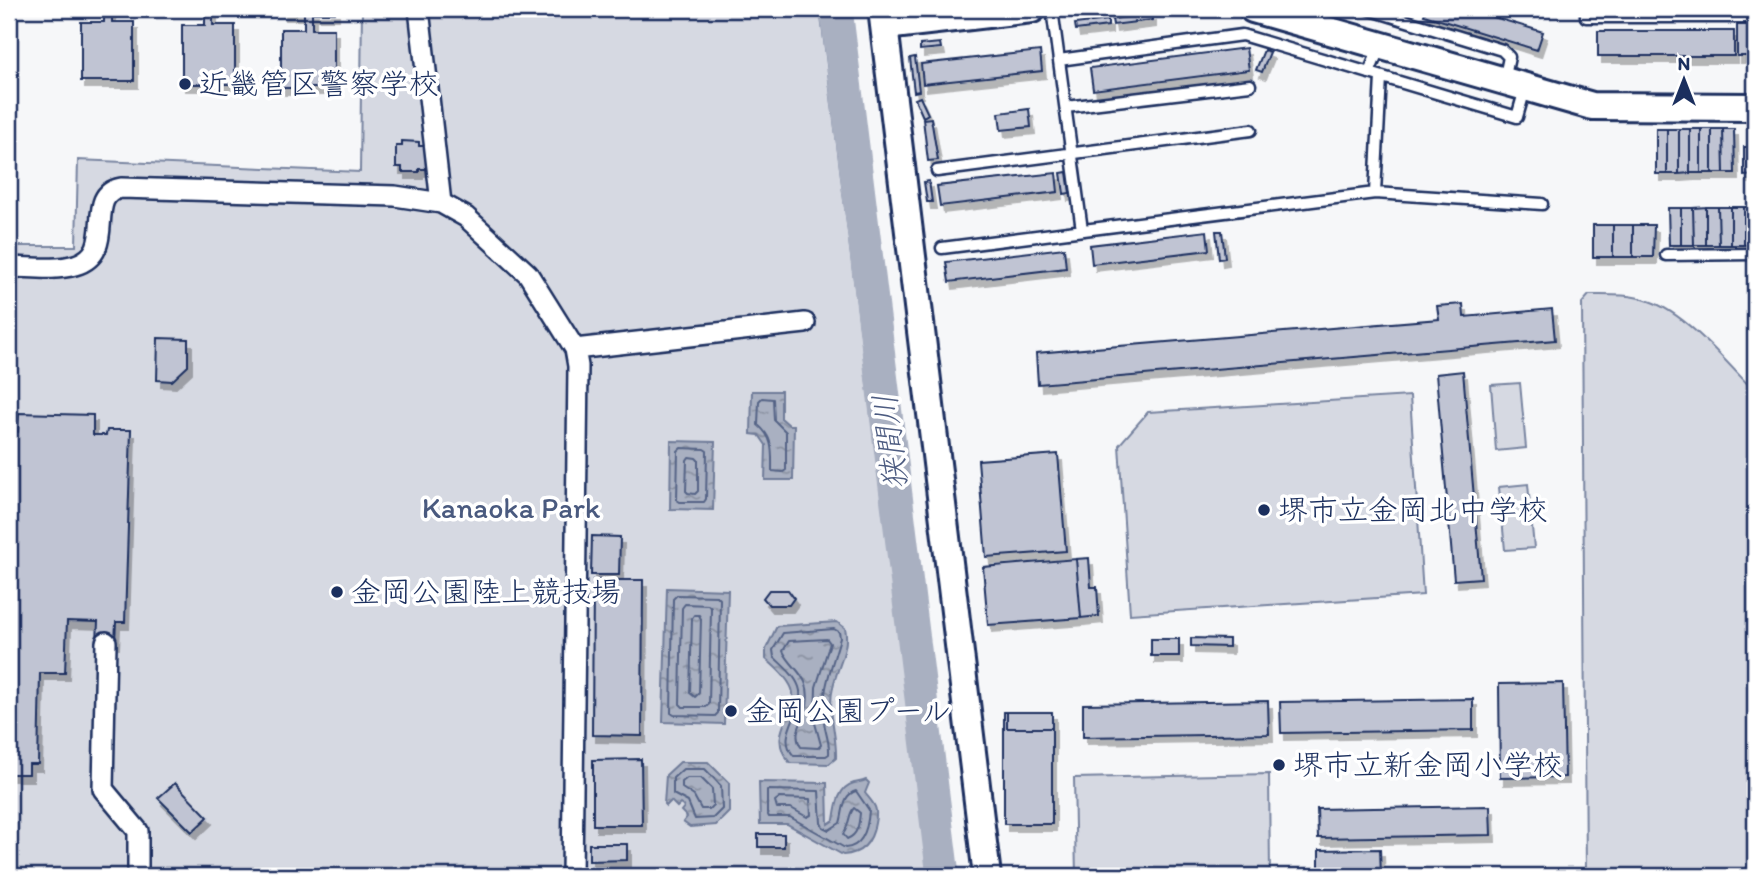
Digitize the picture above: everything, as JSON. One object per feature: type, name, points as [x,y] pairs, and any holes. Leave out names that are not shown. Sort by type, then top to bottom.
[{"type":"street","points":[[419,9],[441,203]]},
{"type":"street","points":[[987,876],[883,17],[1032,9]]},
{"type":"street","points":[[1253,9],[1592,106],[1755,107]]},
{"type":"street","points":[[9,267],[59,267],[76,265],[86,260],[94,252],[101,236],[104,197],[111,190],[121,188],[396,196],[441,203],[466,217],[528,274],[575,349],[579,366],[572,876]]},
{"type":"street","points":[[575,349],[805,323]]},
{"type":"street","points":[[106,642],[103,789],[138,831],[138,876]]},
{"type":"lane","points":[[1052,9],[1082,230]]},
{"type":"lane","points":[[1059,60],[1242,36],[1517,117],[1515,85],[1509,57],[1502,50],[1368,9]]},
{"type":"lane","points":[[1586,9],[1586,17],[1755,17]]},
{"type":"lane","points":[[1369,73],[1380,46]]},
{"type":"lane","points":[[1375,193],[1381,77]]},
{"type":"lane","points":[[1066,107],[1250,85]]},
{"type":"lane","points":[[937,171],[1251,130]]},
{"type":"lane","points":[[942,248],[1375,193],[1542,204]]},
{"type":"lane","points":[[1667,255],[1755,254]]},
{"type":"green space","name":"Kanaoka Park","points":[[362,9],[820,9],[929,876],[9,876],[9,246],[76,246],[78,160],[360,172]]},
{"type":"green space","points":[[1589,295],[1634,297],[1663,307],[1706,340],[1755,392],[1755,876],[1586,876],[1582,303]]},
{"type":"green space","points":[[1520,383],[1526,448],[1496,451],[1491,385]]},
{"type":"green space","points":[[1410,396],[1423,595],[1130,614],[1119,445],[1148,412]]},
{"type":"green space","points":[[1528,484],[1534,548],[1505,550],[1499,487]]},
{"type":"green space","points":[[1269,774],[1270,876],[1076,876],[1074,778]]},
{"type":"water","points":[[752,391],[781,391],[781,418],[789,425],[794,425],[793,480],[765,480],[766,445],[759,435],[751,434]]},
{"type":"water","points":[[671,441],[715,442],[713,510],[670,509]]},
{"type":"water","points":[[667,588],[728,590],[724,724],[663,722]]},
{"type":"water","points":[[837,622],[845,628],[846,643],[831,696],[836,758],[829,764],[790,763],[780,742],[793,698],[792,689],[766,659],[766,649],[777,626]]},
{"type":"water","points":[[680,762],[708,762],[729,783],[729,812],[716,825],[690,827],[683,822],[687,817],[681,811],[684,807],[680,804],[677,807],[671,801],[666,806],[664,804],[666,775]]},
{"type":"water","points":[[866,780],[869,783],[865,793],[875,807],[876,819],[869,841],[856,852],[843,855],[787,824],[760,824],[759,782],[827,783],[828,824],[834,820],[844,788]]},
{"type":"building","points":[[104,9],[112,9],[112,22],[134,22],[134,81],[81,81],[81,22],[104,22]]},
{"type":"building","points":[[205,9],[213,9],[213,25],[235,25],[235,84],[182,84],[182,25],[205,25]]},
{"type":"building","points":[[282,9],[335,9],[335,13],[312,13],[312,29],[334,29],[334,88],[281,88],[281,29],[304,29],[304,13],[282,13]]},
{"type":"building","points":[[1426,9],[1467,9],[1543,32],[1537,50],[1424,15]]},
{"type":"building","points":[[1152,14],[1152,20],[1113,25],[1112,19]]},
{"type":"building","points":[[1108,20],[1108,26],[1076,30],[1075,24]]},
{"type":"building","points":[[1737,25],[1755,25],[1755,56],[1737,56]]},
{"type":"building","points":[[1598,31],[1734,31],[1734,56],[1598,56]]},
{"type":"building","points":[[940,43],[941,48],[920,50],[920,45]]},
{"type":"building","points":[[1246,48],[1249,70],[1093,90],[1090,68]]},
{"type":"building","points":[[1264,50],[1270,52],[1262,72],[1256,70]]},
{"type":"building","points":[[1040,51],[1042,71],[923,84],[921,64]]},
{"type":"building","points":[[915,57],[919,91],[914,92],[910,58]]},
{"type":"building","points":[[920,97],[928,114],[923,117],[915,99]]},
{"type":"building","points":[[1029,109],[1031,127],[1001,130],[999,113]]},
{"type":"building","points":[[931,118],[938,160],[928,161],[923,119]]},
{"type":"building","points":[[1656,129],[1667,129],[1667,174],[1656,174]]},
{"type":"building","points":[[1667,129],[1679,129],[1679,174],[1667,174]]},
{"type":"building","points":[[1679,129],[1690,129],[1690,173],[1679,174]]},
{"type":"building","points":[[1690,129],[1701,129],[1701,173],[1690,173]]},
{"type":"building","points":[[1701,129],[1712,129],[1712,173],[1701,173]]},
{"type":"building","points":[[1712,129],[1723,129],[1724,173],[1712,173]]},
{"type":"building","points":[[1723,129],[1734,129],[1735,173],[1724,173]]},
{"type":"building","points":[[402,141],[419,142],[419,146],[426,146],[426,169],[419,169],[419,172],[402,172],[402,167],[396,167],[396,146],[402,146]]},
{"type":"building","points":[[1744,147],[1755,147],[1755,175],[1744,176]]},
{"type":"building","points":[[1067,172],[1070,193],[1064,194],[1061,173]]},
{"type":"building","points":[[1056,173],[1058,192],[940,206],[937,186]]},
{"type":"building","points":[[929,181],[932,202],[927,202],[924,182]]},
{"type":"building","points":[[1706,207],[1718,207],[1719,245],[1706,245]]},
{"type":"building","points":[[1706,207],[1706,245],[1694,245],[1693,208]]},
{"type":"building","points":[[1718,207],[1731,207],[1731,245],[1719,245]]},
{"type":"building","points":[[1731,207],[1744,207],[1744,245],[1731,245]]},
{"type":"building","points":[[1744,207],[1755,207],[1755,244],[1744,245]]},
{"type":"building","points":[[1668,208],[1681,208],[1681,245],[1669,245]]},
{"type":"building","points":[[1681,208],[1693,208],[1694,245],[1681,245]]},
{"type":"building","points":[[1593,225],[1613,225],[1613,257],[1593,257]]},
{"type":"building","points":[[1613,225],[1633,225],[1633,257],[1613,257]]},
{"type":"building","points":[[1633,225],[1654,225],[1653,257],[1633,257]]},
{"type":"building","points":[[1207,231],[1209,250],[1092,264],[1090,245]]},
{"type":"building","points":[[1216,231],[1222,231],[1225,258],[1219,259]]},
{"type":"building","points":[[1064,248],[1066,268],[949,282],[946,262]]},
{"type":"building","points":[[1463,304],[1464,317],[1552,309],[1555,340],[1038,384],[1036,353],[1439,319],[1437,306]]},
{"type":"building","points":[[158,338],[188,339],[188,366],[172,381],[157,380]]},
{"type":"building","points":[[1463,371],[1481,578],[1454,580],[1436,374]]},
{"type":"building","points":[[19,413],[93,415],[93,435],[106,435],[107,430],[131,430],[125,622],[116,622],[115,642],[97,641],[98,622],[67,621],[65,673],[40,673],[38,764],[29,764],[29,774],[9,774],[9,431],[18,432]]},
{"type":"building","points":[[1058,454],[1066,551],[986,557],[978,460]]},
{"type":"building","points":[[592,536],[620,537],[619,575],[591,575]]},
{"type":"building","points":[[1089,558],[1091,587],[1097,587],[1099,616],[1081,618],[1076,559]]},
{"type":"building","points":[[1076,559],[1081,618],[988,625],[983,567]]},
{"type":"building","points":[[593,580],[643,580],[642,736],[592,735]]},
{"type":"building","points":[[769,590],[788,590],[794,598],[789,605],[769,605],[763,598]]},
{"type":"building","points":[[1191,638],[1229,639],[1229,647],[1191,646]]},
{"type":"building","points":[[1151,639],[1179,639],[1179,656],[1151,656]]},
{"type":"building","points":[[1563,683],[1565,777],[1500,778],[1499,684]]},
{"type":"building","points":[[1473,699],[1473,730],[1281,733],[1280,702]]},
{"type":"building","points":[[1268,701],[1269,734],[1083,737],[1083,704]]},
{"type":"building","points":[[1004,712],[1007,712],[1007,728],[1052,728],[1052,824],[1004,824]]},
{"type":"building","points":[[1007,712],[1052,712],[1052,728],[1007,728]]},
{"type":"building","points":[[641,759],[642,825],[593,825],[593,760]]},
{"type":"building","points":[[175,783],[208,817],[192,832],[158,798]]},
{"type":"building","points":[[1490,806],[1491,835],[1318,838],[1317,809]]},
{"type":"building","points":[[758,834],[784,834],[784,847],[758,847]]},
{"type":"building","points":[[589,844],[627,844],[627,860],[589,861]]},
{"type":"building","points":[[1380,849],[1381,876],[1319,876],[1319,850]]},
{"type":"waterway","name":"狭間川","points":[[836,9],[943,876]]},
{"type":"place","name":"近畿管区警察学校","points":[[185,84]]},
{"type":"place","name":"堺市立金岡北中学校","points":[[1264,510]]},
{"type":"place","name":"金岡公園陸上競技場","points":[[337,592]]},
{"type":"place","name":"金岡公園プール","points":[[731,711]]},
{"type":"place","name":"堺市立新金岡小学校","points":[[1279,765]]}]
